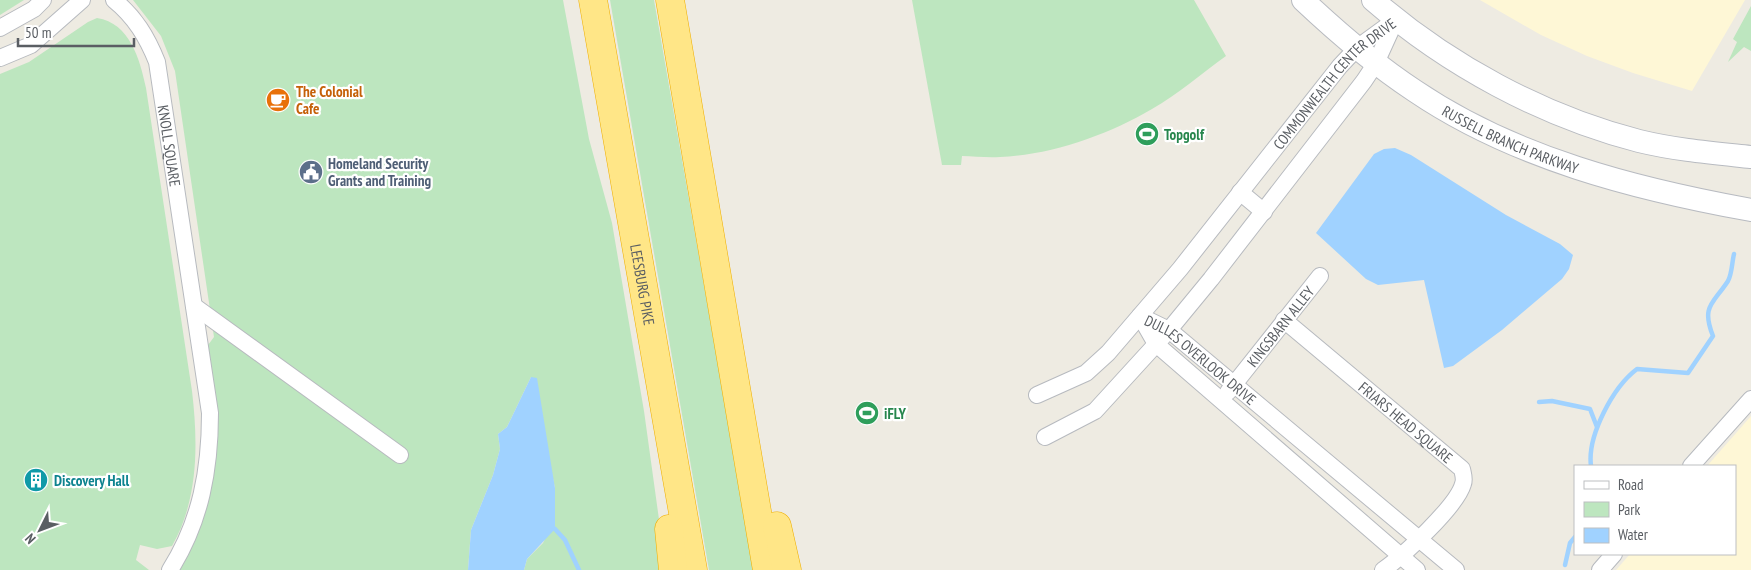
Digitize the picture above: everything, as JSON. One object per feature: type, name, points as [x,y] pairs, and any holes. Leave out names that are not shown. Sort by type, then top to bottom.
[{"type":"highway","name":"LEESBURG PIKE","points":[[593,0],[693,570]]},
{"type":"highway","points":[[670,0],[767,570]]},
{"type":"highway","points":[[707,212],[787,570]]},
{"type":"highway","points":[[636,250],[673,570]]},
{"type":"main road","name":"RUSSELL BRANCH PARKWAY","points":[[1303,0],[1376,63],[1416,92],[1460,117],[1548,158],[1601,175],[1691,199],[1751,210]]},
{"type":"main road","points":[[1373,0],[1396,19],[1484,77],[1542,108],[1638,140],[1687,150],[1751,157]]},
{"type":"street","points":[[0,28],[44,0]]},
{"type":"street","points":[[0,58],[31,45],[82,0]]},
{"type":"street","name":"KNOLL SQUARE","points":[[114,0],[136,21],[150,43],[157,62],[210,413],[210,447],[206,479],[198,513],[188,540],[170,570]]},
{"type":"street","name":"COMMONWEALTH CENTER DRIVE","points":[[1037,395],[1086,373],[1108,353],[1140,316],[1340,66],[1357,48],[1396,19]]},
{"type":"street","name":"COMMONWEALTH CENTER DRIVE","points":[[1045,437],[1095,411],[1169,330],[1264,212],[1376,63],[1396,19]]},
{"type":"street","points":[[1240,192],[1264,212]]},
{"type":"street","name":"KINGSBARN ALLEY","points":[[1221,400],[1320,276]]},
{"type":"street","points":[[194,306],[400,455]]},
{"type":"street","name":"DULLES OVERLOOK DRIVE","points":[[1140,316],[1169,330],[1456,570]]},
{"type":"street","name":"DULLES OVERLOOK DRIVE","points":[[1140,316],[1156,344],[1417,570]]},
{"type":"street","name":"FRIARS HEAD SQUARE","points":[[1284,320],[1462,469],[1464,481],[1460,492],[1420,540]]},
{"type":"street","points":[[1692,465],[1751,399]]},
{"type":"street","points":[[1384,570],[1420,540]]},
{"type":"street","points":[[1600,570],[1613,555]]},
{"type":"shaded area","points":[[1480,0],[1745,0],[1692,91],[1633,73],[1587,56],[1541,35]]},
{"type":"shaded area","points":[[1751,416],[1751,570],[1616,570],[1629,555],[1736,555],[1736,465],[1708,465]]},
{"type":"green space","points":[[0,0],[24,0],[0,15]]},
{"type":"green space","points":[[133,0],[563,0],[589,139],[612,223],[644,411],[666,570],[524,570],[527,559],[543,543],[555,518],[555,488],[531,377],[507,427],[498,434],[500,449],[493,475],[471,530],[468,570],[179,570],[200,526],[205,349],[214,337],[175,71],[161,36]]},
{"type":"green space","points":[[610,0],[654,0],[754,570],[709,570]]},
{"type":"green space","name":"Topgolf","points":[[912,0],[1194,0],[1226,56],[1162,103],[1098,135],[1059,148],[1039,152],[995,157],[962,156],[961,165],[942,165]]},
{"type":"green space","points":[[1751,6],[1751,51],[1744,47],[1728,62],[1737,42],[1733,39]]},
{"type":"green space","points":[[97,18],[108,21],[118,27],[132,44],[146,88],[192,391],[195,450],[192,490],[181,528],[172,546],[157,549],[140,545],[136,560],[149,570],[0,570],[0,74],[29,62],[88,22]]},
{"type":"water","points":[[1395,148],[1411,155],[1506,215],[1560,244],[1573,255],[1569,269],[1562,279],[1502,330],[1453,366],[1444,368],[1424,280],[1378,285],[1366,279],[1316,233],[1374,154],[1384,149]]},
{"type":"water","points":[[531,377],[537,378],[555,488],[555,529],[527,559],[524,570],[468,570],[471,530],[493,475],[500,449],[498,434],[507,427]]},
{"type":"waterway","points":[[1591,465],[1593,441],[1597,427],[1611,400],[1628,377],[1637,369],[1688,373],[1713,336],[1708,318],[1710,306],[1728,281],[1734,254]]},
{"type":"waterway","points":[[1539,402],[1552,401],[1590,409],[1597,427]]},
{"type":"waterway","points":[[555,529],[565,540],[579,570]]},
{"type":"waterway","points":[[1565,565],[1570,543],[1574,538]]},
{"type":"place","name":"The Colonial Cafe","points":[[278,100]]},
{"type":"place","name":"Topgolf","points":[[1147,134]]},
{"type":"place","name":"Homeland Security Grants and Training","points":[[311,172]]},
{"type":"place","name":"iFLY","points":[[867,413]]},
{"type":"place","name":"Discovery Hall","points":[[36,480]]}]
